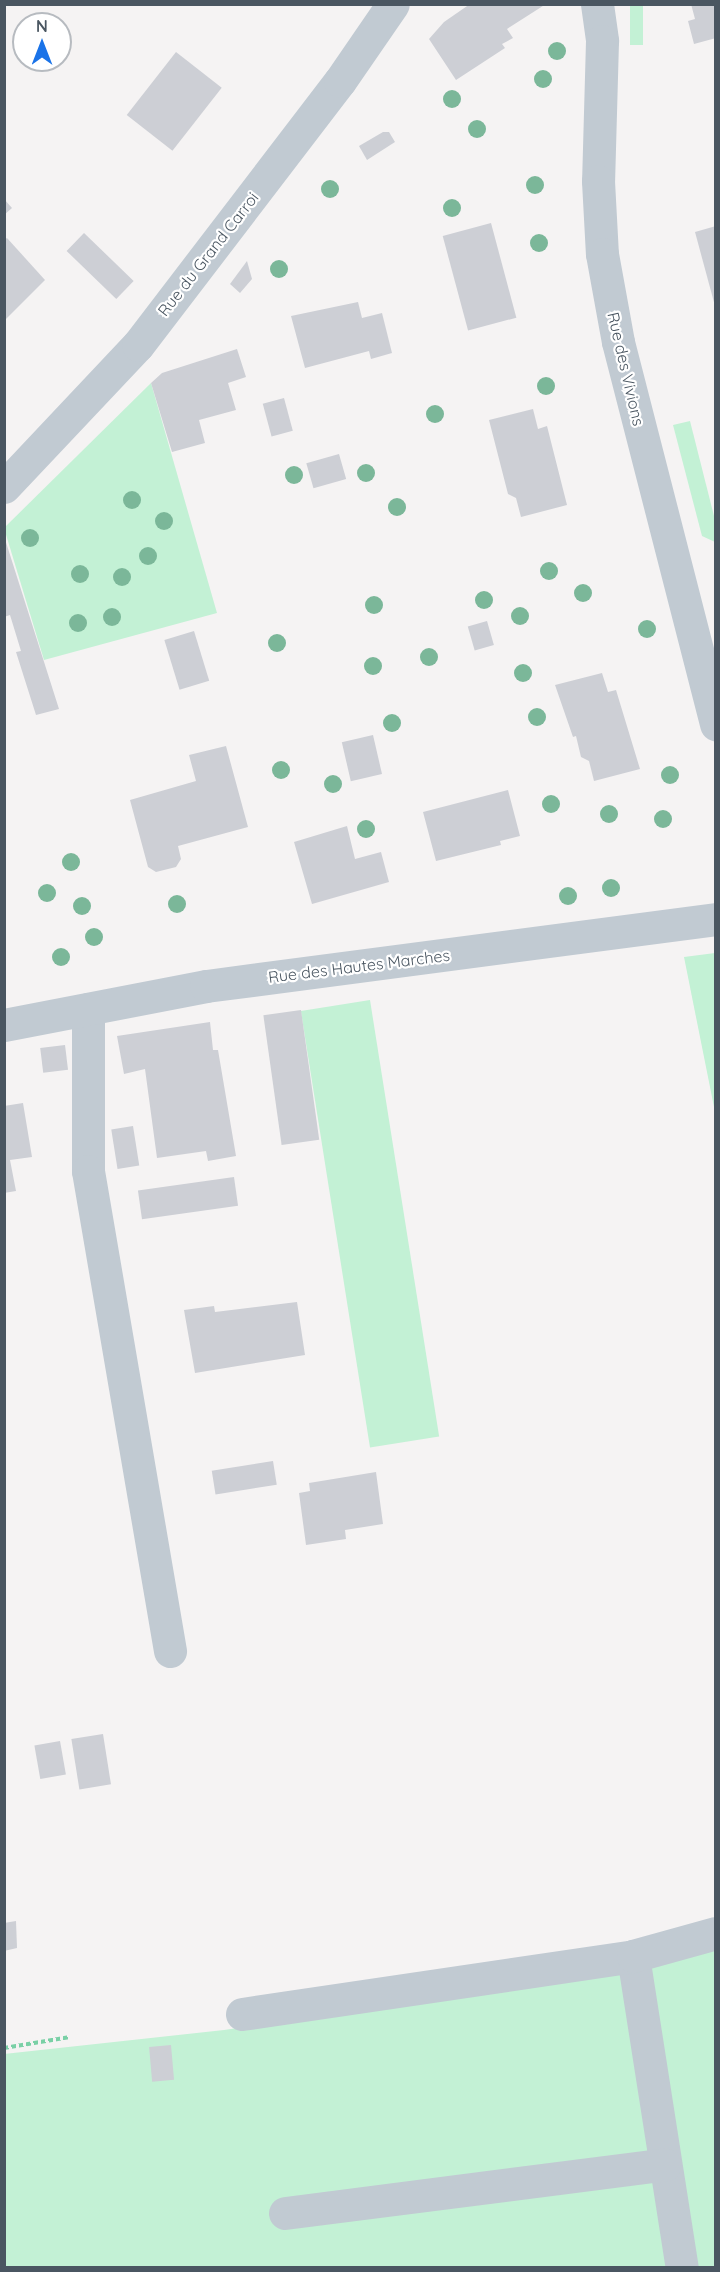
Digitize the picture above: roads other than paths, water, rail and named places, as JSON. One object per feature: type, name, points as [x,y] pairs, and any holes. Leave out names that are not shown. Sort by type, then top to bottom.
[{"type":"street","name":"Rue du Grand Carroi","points":[[4,487],[138,345],[340,81],[393,4]]},
{"type":"street","name":"Rue des Vivions","points":[[597,4],[602,41],[598,181],[602,254],[618,342],[716,725]]},
{"type":"street","name":"Rue des Hautes Marches","points":[[4,1025],[88,1010],[128,998],[206,986],[716,919]]},
{"type":"street","points":[[88,1010],[88,1171],[170,1651]]},
{"type":"street","points":[[242,2014],[633,1956],[716,1933]]},
{"type":"street","points":[[633,1956],[682,2268]]},
{"type":"street","points":[[285,2213],[665,2164]]}]
